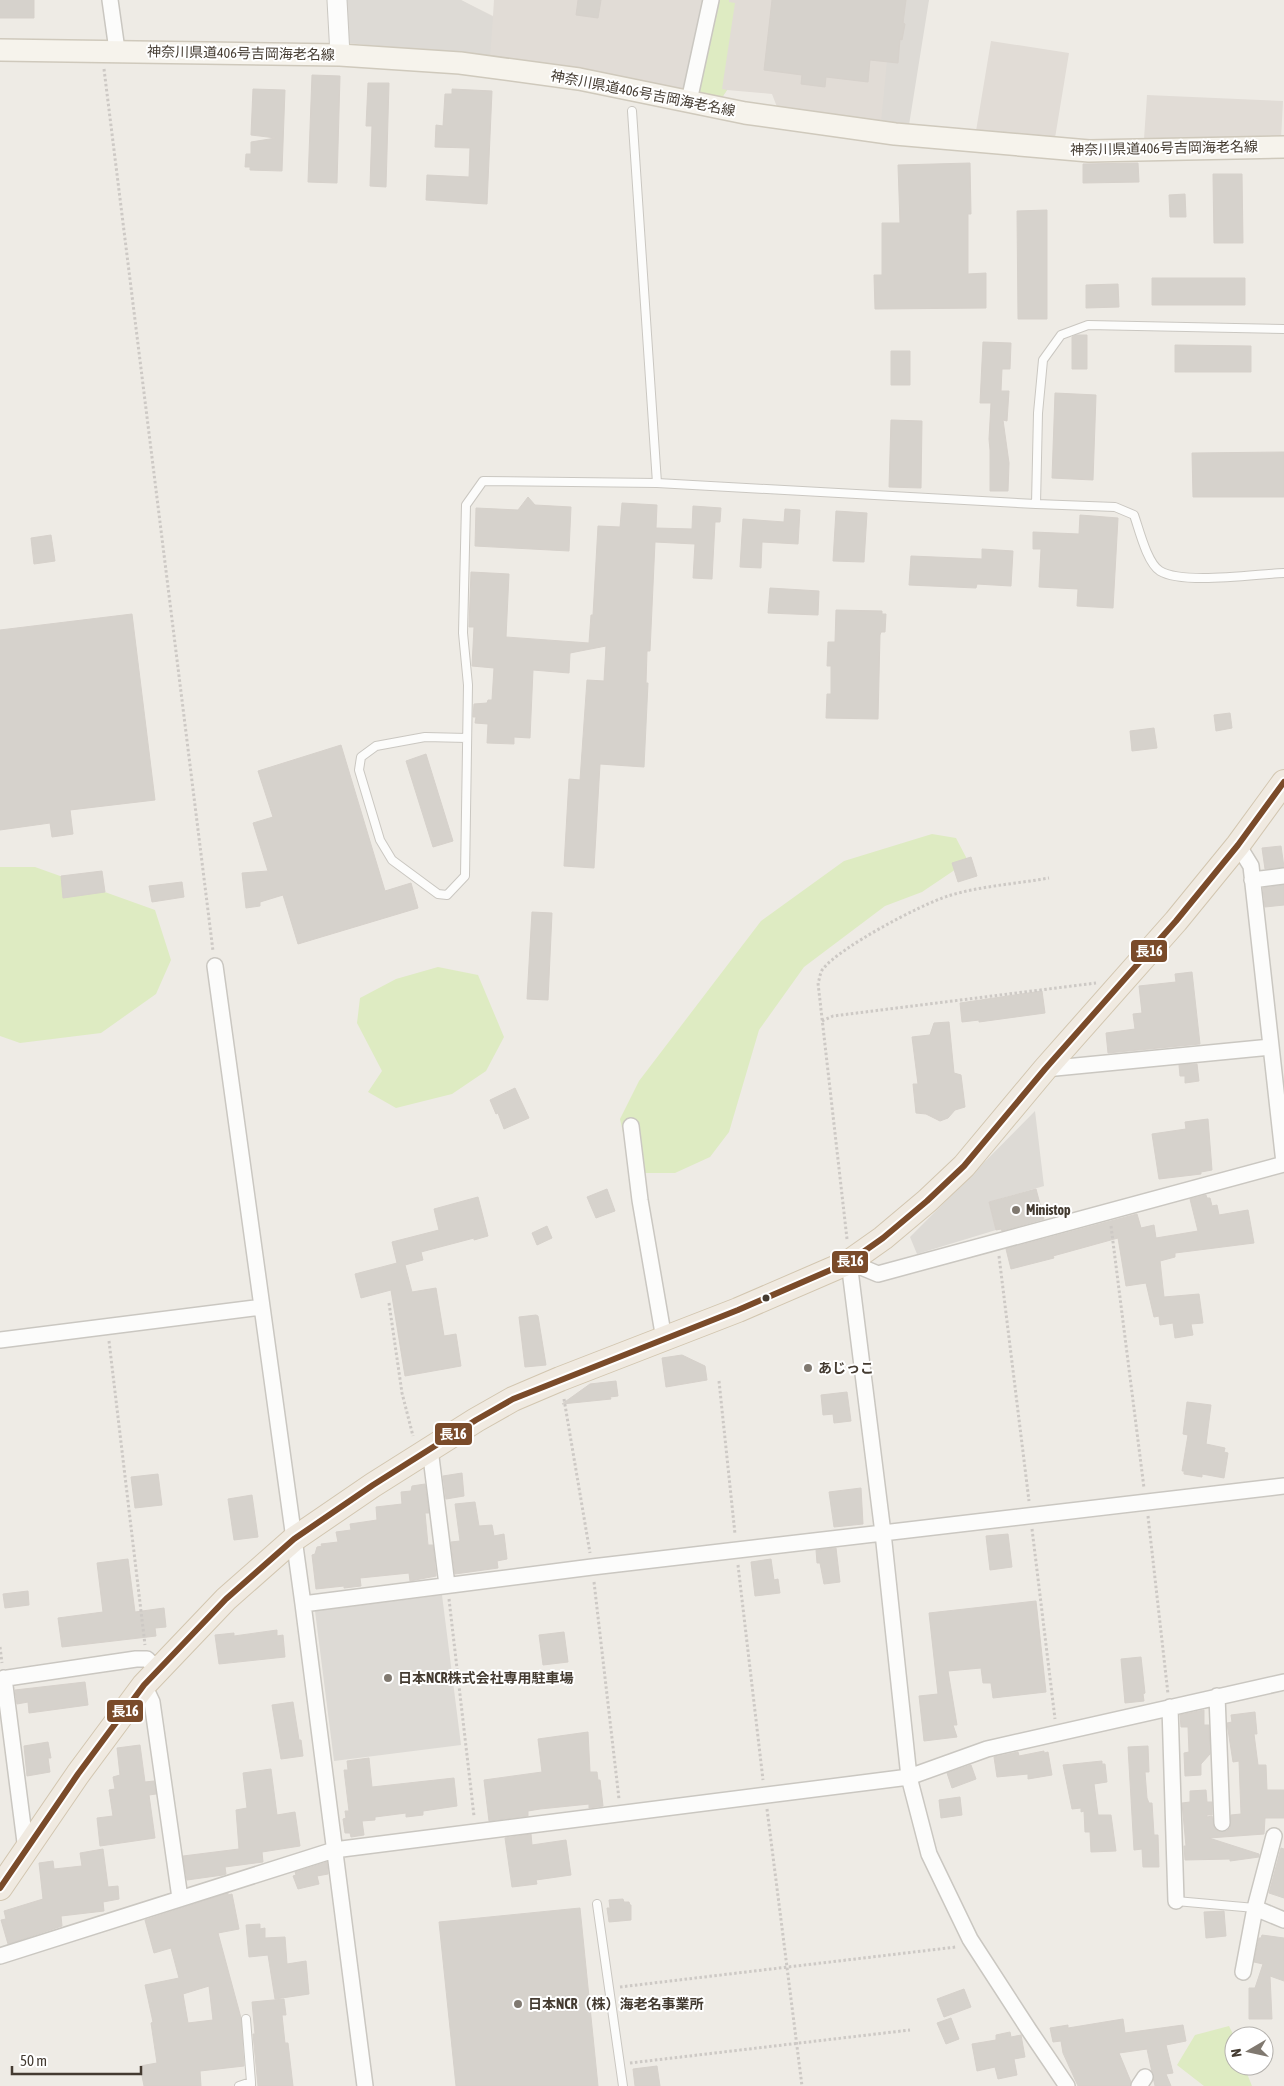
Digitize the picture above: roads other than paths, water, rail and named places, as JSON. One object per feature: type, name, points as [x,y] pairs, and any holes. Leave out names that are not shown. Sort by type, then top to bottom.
[{"type":"main road","name":"神奈川県道406号吉岡海老名線","points":[[0,50],[109,50],[340,55],[460,63],[578,79],[745,113],[895,134],[1089,151],[1284,147]]},
{"type":"main road","points":[[0,1888],[150,1671],[294,1539],[373,1485],[476,1420],[513,1400],[560,1379],[664,1339],[849,1262],[927,1201],[964,1166],[1045,1069],[1176,921],[1238,845],[1284,782]]},
{"type":"street","points":[[109,50],[110,0]]},
{"type":"street","points":[[337,0],[340,55]]},
{"type":"street","points":[[689,101],[711,0]]},
{"type":"street","points":[[1067,2086],[1028,2030],[974,1944],[929,1854],[909,1777],[883,1532],[849,1262],[878,1274],[1284,1164],[1251,866],[1238,845]]},
{"type":"street","points":[[1252,880],[1284,876]]},
{"type":"street","points":[[215,966],[303,1604],[365,2086]]},
{"type":"street","points":[[1045,1069],[1271,1047]]},
{"type":"street","points":[[631,1126],[640,1200],[664,1339]]},
{"type":"street","points":[[0,1340],[262,1307]]},
{"type":"street","points":[[425,1452],[447,1585]]},
{"type":"street","points":[[303,1604],[592,1566],[1284,1486]]},
{"type":"street","points":[[26,1850],[2,1679],[150,1671],[152,1702],[180,1898]]},
{"type":"street","points":[[0,1956],[334,1850],[909,1777],[987,1749],[1284,1682]]},
{"type":"street","points":[[1217,1696],[1222,1822]]},
{"type":"street","points":[[1170,1707],[1176,1900]]},
{"type":"street","points":[[1243,1972],[1256,1908],[1274,1836]]},
{"type":"street","points":[[1256,1908],[1284,1920]]},
{"type":"lane","points":[[632,111],[657,483]]},
{"type":"lane","points":[[1036,504],[1038,413],[1043,360],[1061,335],[1088,325],[1284,329]]},
{"type":"lane","points":[[467,738],[425,737],[376,746],[361,757],[359,770],[380,840],[392,860],[438,894],[447,894],[465,876],[468,685],[463,633],[466,505],[483,481],[657,483],[1115,507],[1134,515],[1150,558],[1160,571],[1180,578],[1284,573]]},
{"type":"lane","points":[[1176,1900],[1256,1908]]},
{"type":"lane","points":[[597,1904],[623,2086]]},
{"type":"lane","points":[[240,2086],[251,2084],[246,2018]]},
{"type":"place","name":"Ministop","points":[[1016,1210]]},
{"type":"place","name":"あじっこ","points":[[808,1368]]},
{"type":"place","name":"日本NCR株式会社専用駐車場","points":[[388,1678]]},
{"type":"place","name":"日本NCR（株）海老名事業所","points":[[518,2004]]}]
